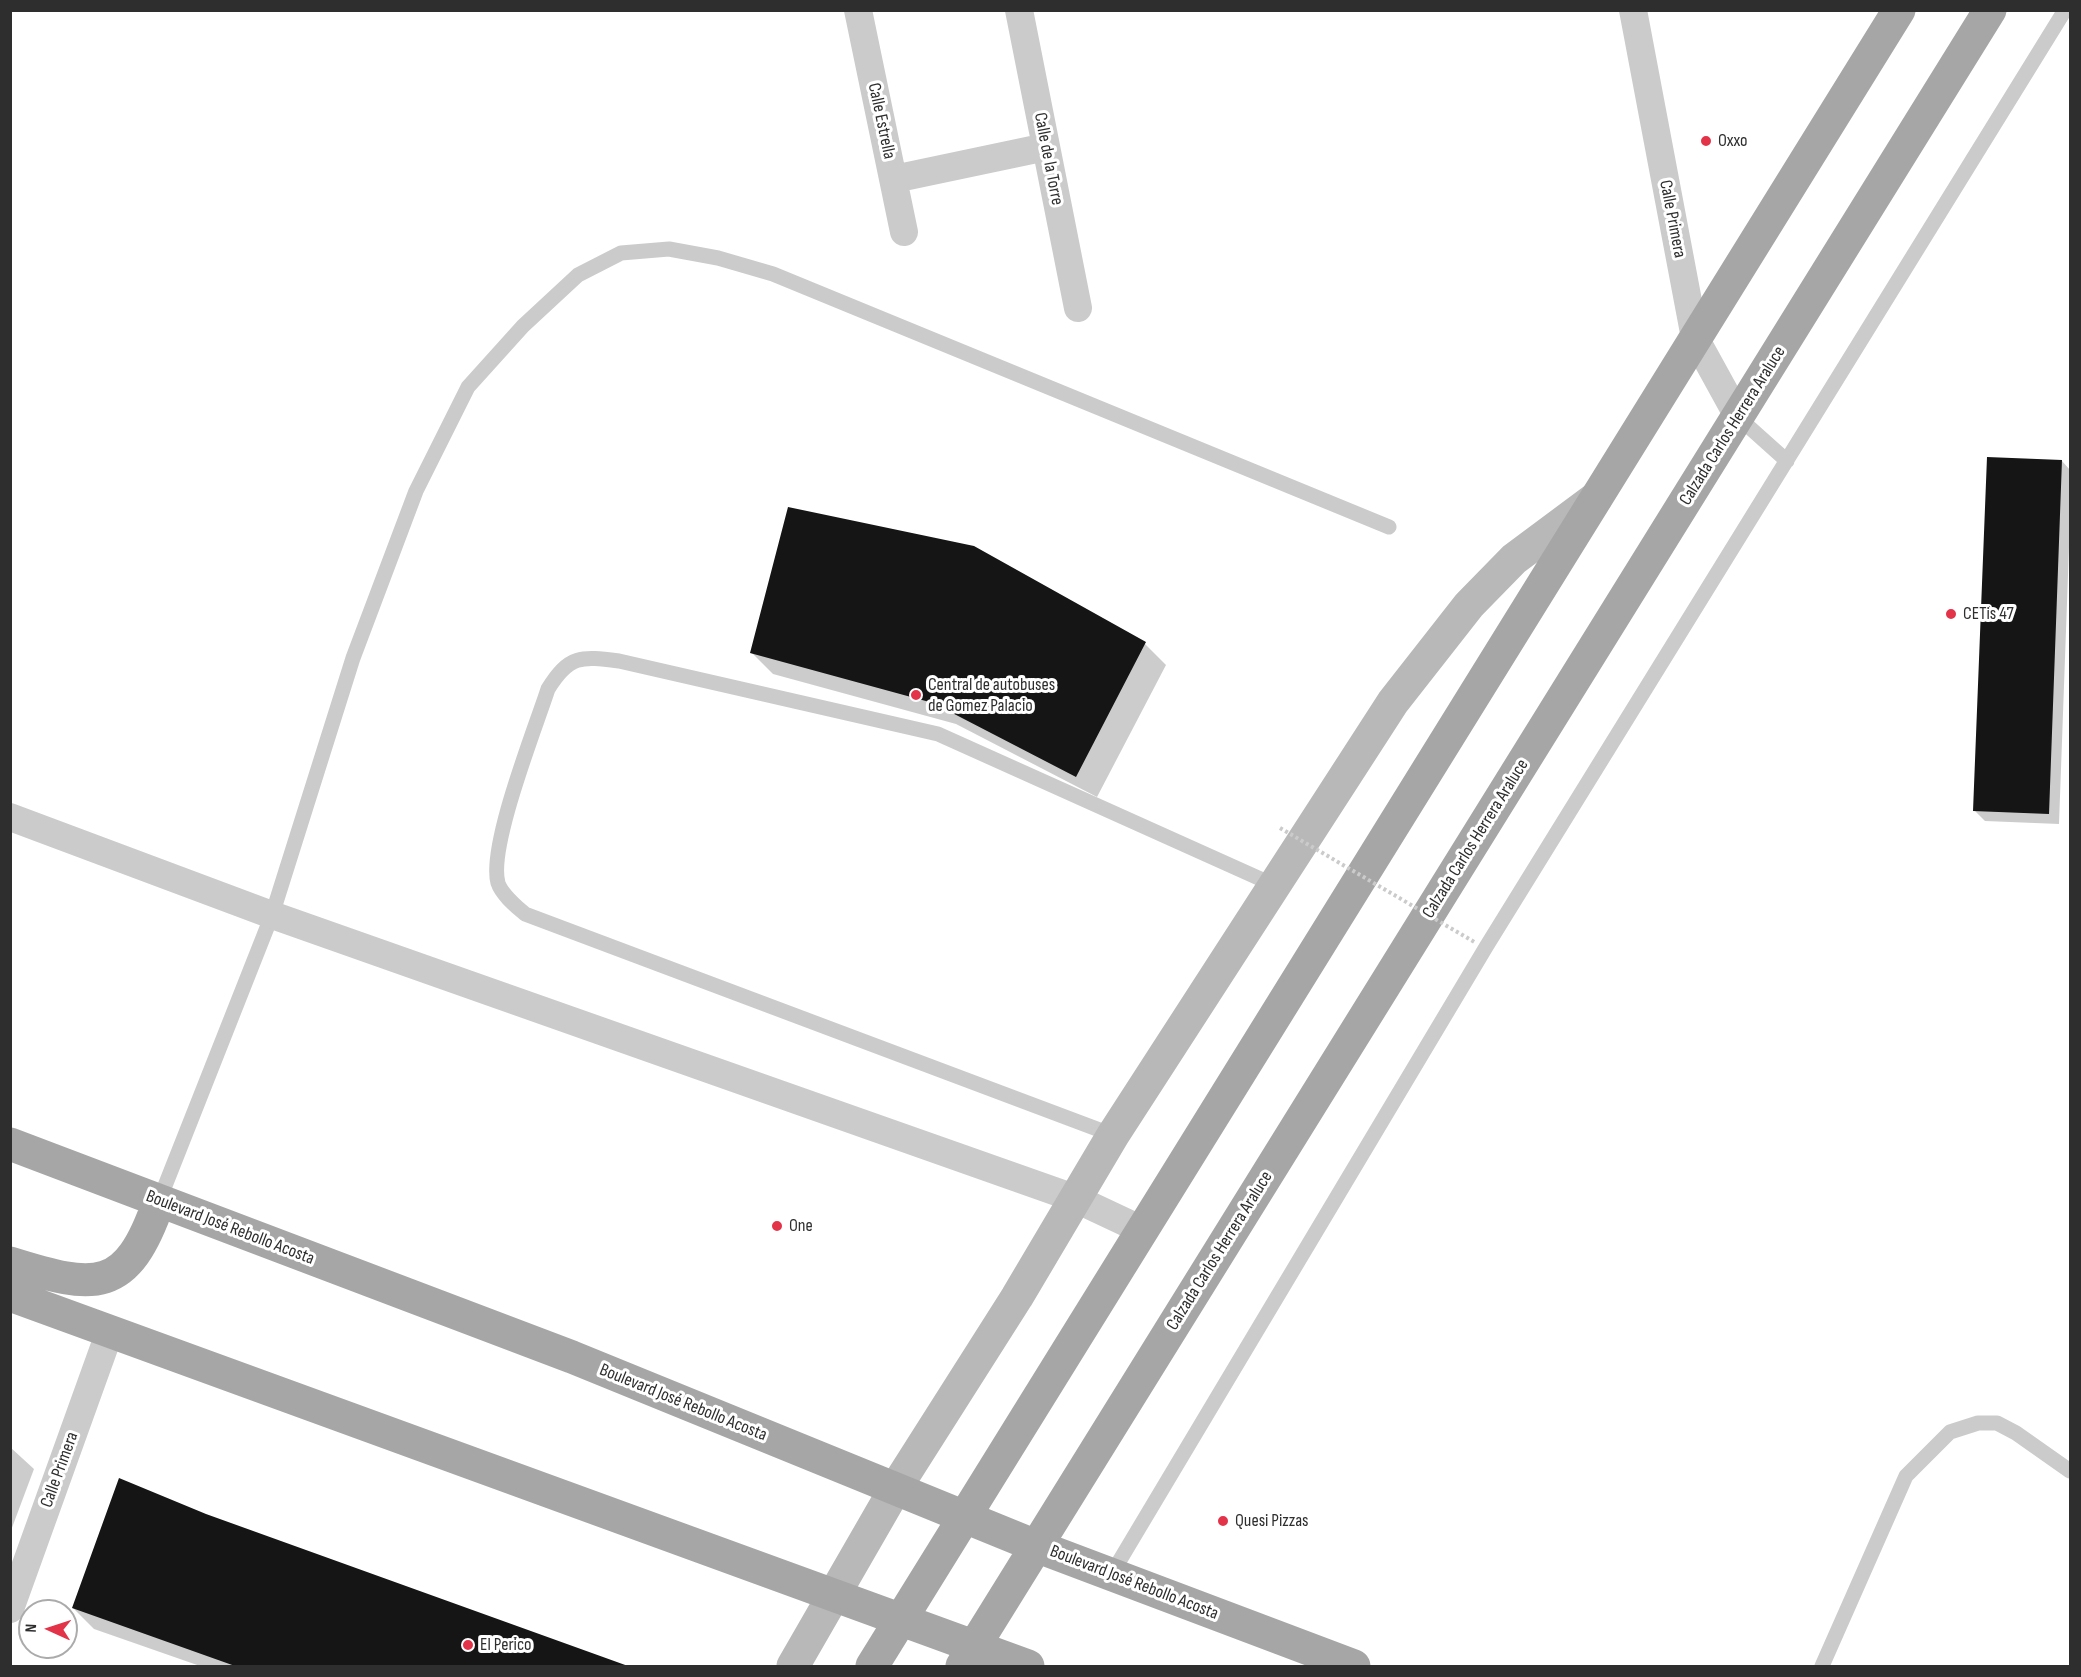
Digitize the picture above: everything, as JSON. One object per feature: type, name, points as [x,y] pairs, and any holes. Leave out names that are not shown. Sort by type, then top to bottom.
[{"type":"main road","points":[[872,1666],[1899,10]]},
{"type":"main road","name":"Calzada Carlos Herrera Araluce","points":[[969,1657],[1990,10]]},
{"type":"main road","name":"Boulevard José Rebollo Acosta","points":[[10,1144],[572,1357],[964,1518],[1354,1666]]},
{"type":"main road","points":[[10,1263],[66,1280],[90,1281],[108,1275],[125,1265],[139,1250],[159,1201]]},
{"type":"main road","points":[[10,1295],[835,1595],[900,1621],[969,1657],[1028,1666]]},
{"type":"street","name":"Calle Estrella","points":[[858,10],[904,232]]},
{"type":"street","name":"Calle de la Torre","points":[[1018,10],[1078,308]]},
{"type":"street","name":"Calle Primera","points":[[1633,10],[1695,338],[1738,418]]},
{"type":"street","points":[[894,179],[1046,147]]},
{"type":"street","points":[[793,1666],[895,1489],[1017,1297],[1113,1135],[1393,702],[1468,606],[1514,559],[1599,496]]},
{"type":"street","points":[[10,817],[272,915],[1074,1198],[1142,1230]]},
{"type":"street","name":"Calle Primera","points":[[10,1609],[110,1331]]},
{"type":"lane","points":[[1111,1575],[1486,947],[2065,10]]},
{"type":"lane","points":[[159,1201],[272,915],[353,658],[416,491],[468,387],[523,326],[578,274],[621,253],[669,249],[718,258],[773,274],[1389,527]]},
{"type":"lane","points":[[1738,418],[1786,461]]},
{"type":"lane","points":[[1113,1135],[525,914],[510,900],[499,884],[497,859],[501,834],[548,689],[561,668],[578,659],[619,661],[938,734],[1274,885]]},
{"type":"lane","points":[[1822,1666],[1906,1476],[1950,1432],[1978,1423],[1997,1423],[2070,1471]]},
{"type":"path","points":[[1280,828],[1476,943]]},
{"type":"building","points":[[1987,457],[2062,460],[2049,814],[1973,811]]},
{"type":"building","points":[[788,507],[974,546],[1146,642],[1076,777],[933,703],[750,653]]},
{"type":"building","points":[[119,1478],[206,1514],[628,1666],[235,1666],[78,1610],[78,1599],[75,1599]]},
{"type":"place","name":"Oxxo","points":[[1706,141]]},
{"type":"place","name":"CETis 47","points":[[1951,614]]},
{"type":"place","name":"Central de autobuses de Gomez Palacio","points":[[916,695]]},
{"type":"place","name":"One","points":[[777,1226]]},
{"type":"place","name":"Quesi Pizzas","points":[[1223,1521]]},
{"type":"place","name":"El Perico","points":[[468,1645]]}]
